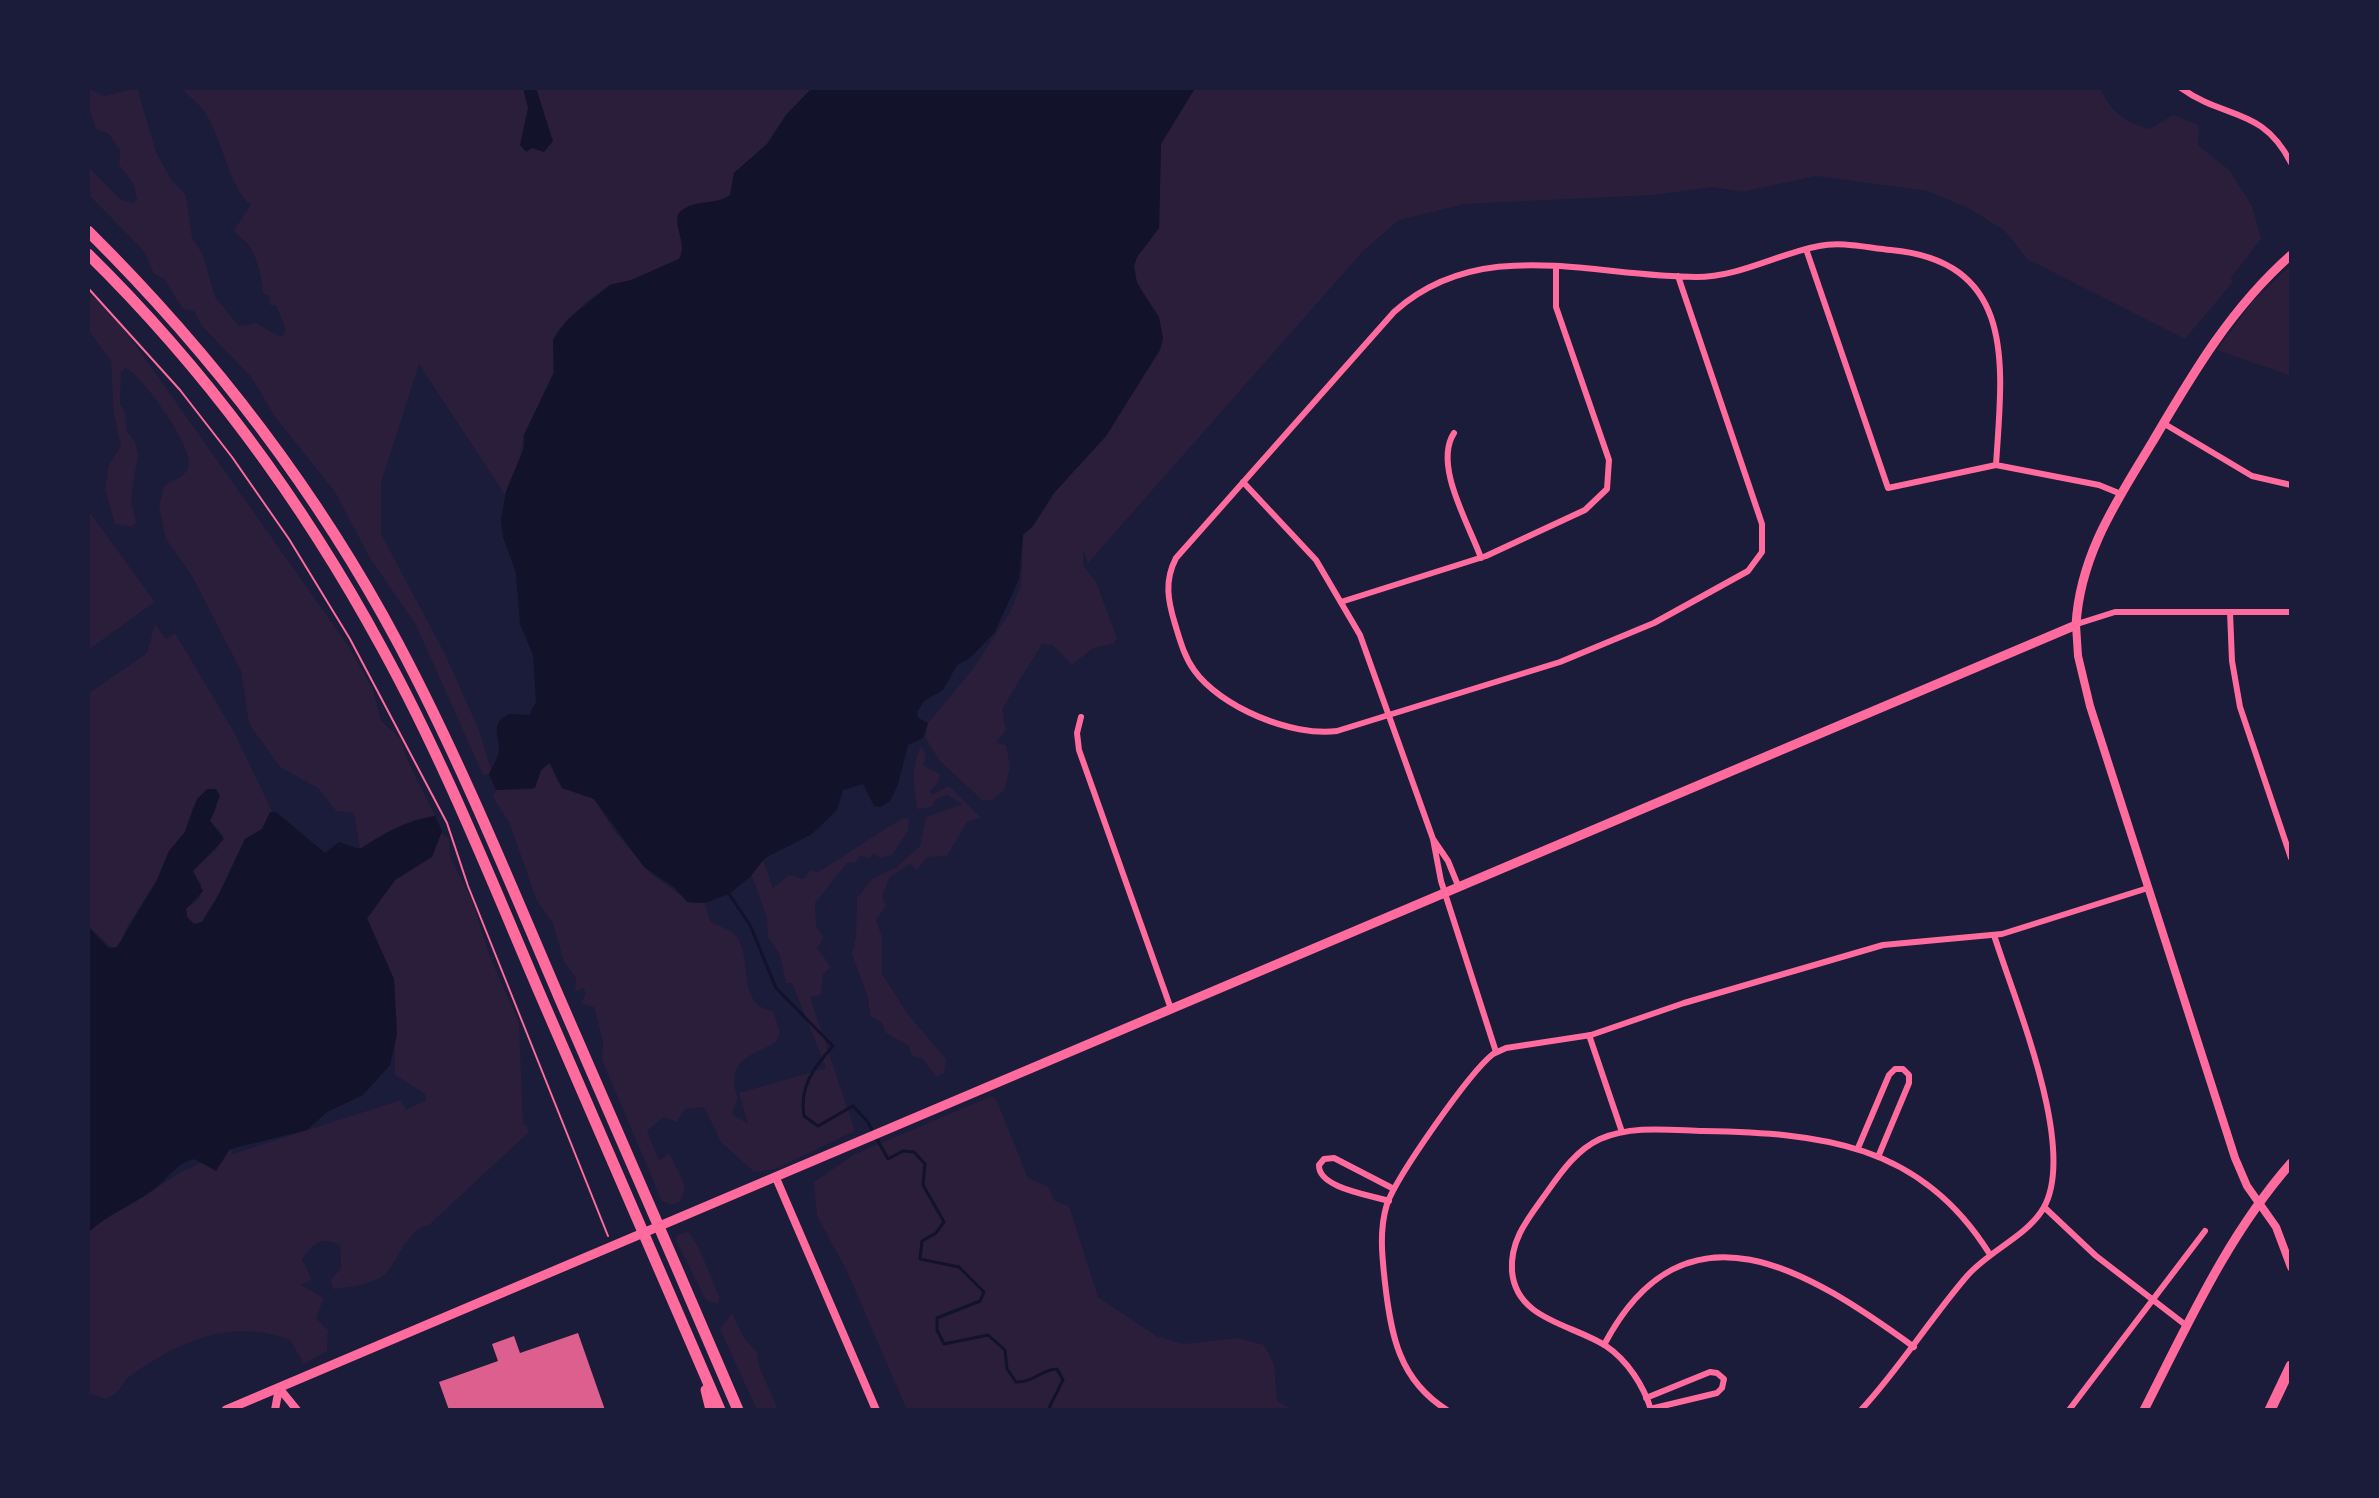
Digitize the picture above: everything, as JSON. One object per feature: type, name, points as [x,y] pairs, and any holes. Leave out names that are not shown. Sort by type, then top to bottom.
[{"type":"highway","points":[[88,231],[187,337],[248,411],[317,508],[412,669],[471,794],[738,1410]]},
{"type":"highway","points":[[88,254],[181,354],[244,433],[309,525],[360,609],[450,786],[720,1410]]},
{"type":"highway","points":[[2270,1410],[2291,1366]]},
{"type":"highway","points":[[705,1374],[711,1410]]},
{"type":"main road","points":[[226,1410],[2076,625],[2088,559],[2121,494],[2220,331],[2291,255]]},
{"type":"main road","points":[[2144,1410],[2222,1258],[2258,1203],[2291,1163]]},
{"type":"street","points":[[2181,88],[2262,125],[2276,137],[2291,163]]},
{"type":"street","points":[[1678,276],[1762,522],[1763,546],[1758,560],[1742,576],[1614,641],[1337,731],[1294,729],[1225,699],[1192,667],[1170,609],[1170,572],[1178,555],[1383,322],[1415,295],[1444,278],[1477,267],[1516,263],[1678,276],[1728,274],[1806,249],[1836,244],[1920,254],[1949,266],[1974,288],[1988,307],[2001,345],[1996,465]]},
{"type":"street","points":[[1806,249],[1888,488],[1996,465],[2099,485],[2121,494]]},
{"type":"street","points":[[1344,601],[1481,558],[1589,508],[1602,498],[1609,482],[1608,457],[1556,307],[1556,266]]},
{"type":"street","points":[[2163,423],[2255,477],[2291,485]]},
{"type":"street","points":[[1454,433],[1447,449],[1446,467],[1481,558]]},
{"type":"street","points":[[1243,482],[1299,539],[1344,601],[1367,651],[1433,839],[1445,894],[1496,1052]]},
{"type":"street","points":[[2291,612],[2115,612],[2076,625],[2085,692],[2235,1158],[2258,1203],[2276,1227],[2291,1267]]},
{"type":"street","points":[[2230,612],[2232,661],[2240,707],[2291,858]]},
{"type":"street","points":[[1081,717],[1077,733],[1079,750],[1171,1009]]},
{"type":"street","points":[[1433,839],[1448,861],[1459,888]]},
{"type":"street","points":[[1447,1410],[1416,1383],[1394,1340],[1381,1245],[1394,1189],[1482,1063],[1496,1052],[1589,1035],[1684,1003],[1883,945],[1994,935],[2148,888]]},
{"type":"street","points":[[1861,1410],[1914,1347],[1961,1283],[1989,1253],[2028,1225],[2044,1207],[2055,1175],[2052,1129],[1994,935]]},
{"type":"street","points":[[1589,1035],[1622,1132]]},
{"type":"street","points":[[1858,1148],[1889,1075],[1895,1069],[1903,1069],[1909,1075],[1909,1083],[1878,1157]]},
{"type":"street","points":[[1646,1398],[1710,1372],[1724,1379],[1717,1393],[1650,1410],[1625,1364],[1604,1345],[1529,1307],[1515,1286],[1512,1262],[1523,1225],[1568,1164],[1595,1142],[1622,1132],[1781,1132],[1819,1137],[1858,1148],[1916,1178],[1946,1202],[1989,1253]]},
{"type":"street","points":[[1389,1201],[1326,1180],[1319,1172],[1319,1165],[1324,1159],[1334,1158],[1394,1189]]},
{"type":"street","points":[[776,1178],[876,1410]]},
{"type":"street","points":[[2044,1207],[2095,1255],[2187,1326]]},
{"type":"street","points":[[2069,1410],[2205,1231]]},
{"type":"street","points":[[1604,1345],[1626,1306],[1649,1281],[1680,1265],[1721,1259],[1770,1265],[1810,1279],[1848,1300],[1914,1347]]},
{"type":"street","points":[[275,1410],[279,1388]]},
{"type":"street","points":[[279,1388],[297,1410]]},
{"type":"path","points":[[88,288],[180,390],[232,457],[289,539],[350,639],[447,823],[468,886],[613,1247]]},
{"type":"shaded area","points":[[88,88],[104,96],[137,88],[156,152],[172,181],[186,195],[192,238],[203,255],[215,297],[239,326],[256,323],[281,337],[286,330],[276,305],[270,305],[269,296],[263,293],[254,254],[234,230],[251,205],[237,187],[203,110],[180,88],[812,88],[786,115],[767,144],[734,173],[730,195],[679,232],[683,251],[679,259],[632,280],[610,285],[587,301],[558,330],[553,340],[553,373],[524,435],[518,470],[505,495],[419,364],[381,483],[381,534],[445,654],[479,730],[491,770],[489,774],[483,775],[416,625],[370,558],[335,492],[276,418],[251,377],[202,326],[194,311],[183,309],[164,279],[154,274],[144,251],[88,194],[88,167],[121,200],[133,203],[137,199],[133,183],[119,165],[120,150],[108,133],[96,129],[89,107]]},
{"type":"shaded area","points":[[523,88],[536,88],[553,141],[544,152],[532,148],[526,152],[520,145],[528,108]]},
{"type":"shaded area","points":[[812,88],[1195,88],[1161,144],[1159,228],[1137,257],[1134,266],[1137,283],[1159,317],[1163,338],[1160,350],[1106,436],[1054,493],[1033,526],[1023,535],[1019,579],[995,632],[970,658],[957,665],[943,690],[924,701],[917,712],[918,718],[928,723],[923,738],[908,745],[898,784],[890,801],[881,807],[874,806],[863,784],[843,790],[837,810],[812,834],[765,858],[750,877],[729,894],[705,903],[687,902],[675,888],[644,867],[594,799],[562,788],[550,763],[541,770],[535,788],[496,790],[489,774],[499,752],[497,726],[509,714],[529,715],[536,702],[533,655],[520,624],[516,573],[503,537],[501,520],[506,491],[524,448],[524,435],[554,373],[553,340],[567,320],[610,285],[631,280],[679,259],[682,247],[678,214],[690,206],[730,195],[734,173],[767,144],[786,115]]},
{"type":"shaded area","points":[[1195,88],[2100,88],[2114,110],[2126,120],[2141,126],[2150,129],[2173,115],[2199,125],[2198,145],[2230,171],[2252,206],[2261,239],[2231,278],[2233,282],[2185,339],[2027,259],[2005,231],[1970,209],[1928,191],[1816,176],[1742,192],[1712,187],[1653,195],[1465,204],[1399,220],[1364,250],[1088,563],[1083,550],[1083,566],[1096,582],[1117,638],[1113,644],[1093,648],[1072,665],[1053,645],[1042,644],[1002,709],[1006,730],[996,743],[1006,745],[1010,766],[1005,790],[992,800],[982,800],[939,760],[925,737],[928,723],[973,669],[1010,612],[1021,585],[1023,535],[1033,526],[1054,493],[1106,436],[1142,378],[1142,292],[1134,275],[1134,266],[1137,257],[1159,228],[1161,144]]},
{"type":"shaded area","points":[[2291,265],[2291,376],[2217,350],[2251,303]]},
{"type":"shaded area","points":[[88,293],[107,309],[132,340],[349,647],[373,690],[381,721],[401,739],[406,757],[435,816],[405,824],[360,849],[354,813],[336,811],[318,788],[280,767],[249,724],[241,671],[192,576],[166,539],[159,507],[164,486],[187,470],[187,452],[164,410],[126,368],[121,372],[120,404],[125,413],[127,432],[135,441],[138,455],[131,498],[136,523],[133,527],[115,524],[105,489],[109,465],[121,446],[114,415],[111,361],[88,330]]},
{"type":"shaded area","points":[[88,510],[155,602],[88,650]]},
{"type":"shaded area","points":[[155,624],[166,639],[175,633],[234,732],[272,811],[262,829],[245,839],[219,894],[202,922],[194,924],[187,917],[186,909],[200,898],[201,884],[192,871],[217,849],[223,835],[210,821],[217,807],[193,807],[185,832],[169,851],[157,880],[127,927],[121,943],[113,949],[88,926],[88,694],[147,653]]},
{"type":"shaded area","points":[[921,746],[926,755],[923,765],[940,774],[938,783],[929,792],[933,794],[949,786],[981,818],[967,822],[947,856],[927,857],[917,870],[910,864],[890,877],[882,896],[886,906],[876,920],[882,937],[882,974],[907,1013],[946,1059],[944,1073],[936,1077],[922,1058],[912,1056],[909,1046],[886,1033],[882,1023],[870,1016],[868,998],[852,954],[856,937],[857,898],[872,879],[897,867],[920,846],[926,817],[963,804],[947,795],[935,800],[932,807],[917,809],[914,770]]},
{"type":"shaded area","points":[[549,763],[558,782],[594,799],[613,829],[651,874],[692,903],[705,903],[710,921],[737,937],[754,1000],[761,1007],[773,1011],[780,1032],[776,1042],[749,1056],[737,1068],[735,1085],[738,1098],[732,1114],[748,1124],[739,1093],[826,1068],[792,983],[786,983],[780,955],[768,937],[767,918],[751,873],[763,860],[773,888],[789,875],[804,879],[810,870],[817,872],[893,824],[904,818],[909,819],[908,831],[892,855],[880,858],[874,853],[869,858],[860,856],[856,862],[847,863],[815,903],[816,926],[824,938],[817,948],[831,967],[823,974],[821,995],[810,997],[855,1131],[775,1169],[754,1172],[721,1142],[704,1107],[685,1109],[677,1122],[664,1117],[647,1131],[659,1161],[668,1154],[685,1186],[681,1201],[672,1205],[662,1201],[602,1060],[603,1042],[594,1007],[581,1004],[586,993],[583,988],[575,992],[576,978],[564,962],[553,924],[536,899],[510,824],[493,797],[496,790],[532,789],[545,764]]},
{"type":"shaded area","points":[[207,789],[216,789],[220,796],[210,821],[224,839],[193,871],[203,891],[186,909],[187,917],[194,924],[202,922],[219,894],[245,839],[262,829],[270,812],[276,812],[325,853],[339,842],[360,849],[396,828],[435,816],[442,831],[432,857],[395,880],[367,918],[394,979],[397,1034],[390,1065],[363,1095],[327,1112],[307,1130],[230,1149],[216,1171],[194,1159],[187,1161],[153,1190],[88,1233],[88,926],[108,948],[117,947],[157,880],[169,851],[185,832],[197,799]]},
{"type":"shaded area","points":[[441,833],[449,838],[450,857],[471,898],[490,957],[519,1023],[523,1125],[526,1124],[529,1132],[429,1225],[416,1231],[388,1271],[377,1279],[333,1289],[331,1280],[341,1268],[340,1244],[322,1241],[311,1248],[302,1259],[312,1280],[301,1285],[324,1298],[316,1318],[328,1330],[327,1351],[304,1364],[290,1340],[247,1331],[227,1332],[207,1336],[168,1352],[128,1378],[106,1399],[88,1393],[88,1212],[141,1198],[181,1172],[230,1149],[233,1154],[401,1100],[406,1110],[426,1100],[425,1094],[395,1075],[395,988],[367,919],[395,880],[432,856]]},
{"type":"shaded area","points":[[992,1096],[997,1101],[1028,1178],[1047,1186],[1055,1201],[1069,1206],[1098,1297],[1156,1336],[1183,1344],[1238,1338],[1264,1345],[1274,1364],[1277,1401],[1293,1410],[907,1410],[847,1271],[817,1216],[814,1182],[855,1154]]},
{"type":"shaded area","points":[[688,1231],[720,1298],[718,1304],[706,1300],[677,1243],[676,1236]]},
{"type":"shaded area","points":[[732,1313],[744,1338],[757,1352],[759,1366],[778,1410],[757,1410],[720,1329]]},
{"type":"building","points":[[578,1333],[605,1410],[449,1410],[439,1382],[498,1361],[492,1344],[514,1336],[520,1353]]},
{"type":"waterway","points":[[729,894],[750,925],[776,988],[833,1046],[806,1087],[804,1116],[818,1126],[853,1106],[867,1121],[888,1159],[903,1151],[914,1152],[925,1164],[923,1185],[944,1222],[936,1233],[922,1241],[920,1259],[959,1267],[984,1292],[980,1301],[937,1318],[937,1330],[944,1344],[988,1335],[1005,1350],[1007,1369],[1016,1382],[1057,1369],[1063,1380],[1048,1410]]}]
